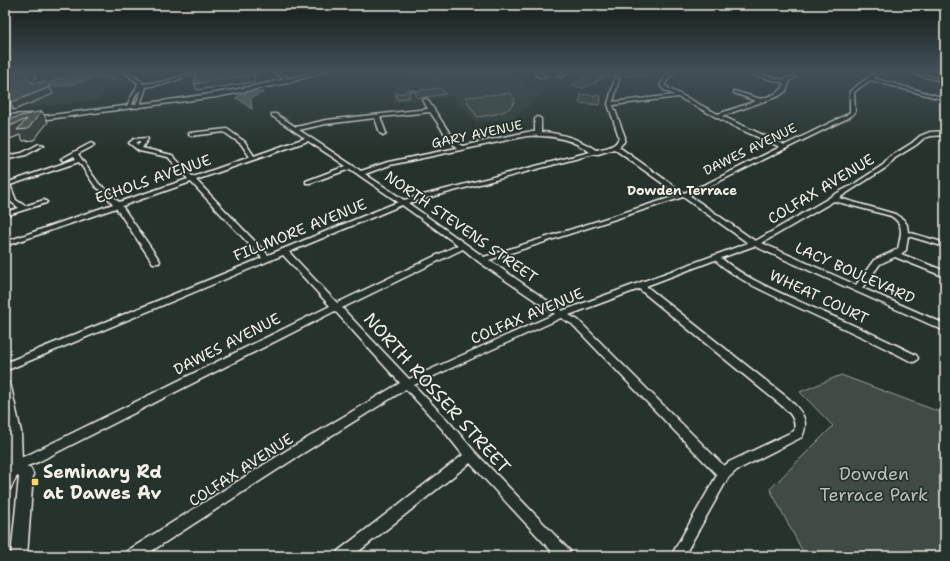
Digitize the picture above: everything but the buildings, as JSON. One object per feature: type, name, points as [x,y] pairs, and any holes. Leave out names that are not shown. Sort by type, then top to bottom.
[{"type":"main road","points":[[137,105],[188,97]]},
{"type":"main road","points":[[5,119],[37,117],[195,97]]},
{"type":"main road","points":[[5,124],[37,117]]},
{"type":"main road","points":[[14,124],[37,117]]},
{"type":"main road","points":[[5,387],[14,432],[10,468],[5,484]]},
{"type":"main road","points":[[10,468],[26,474],[19,556]]},
{"type":"street","points":[[130,106],[133,97]]},
{"type":"street","points":[[137,105],[140,97]]},
{"type":"street","points":[[612,97],[610,104],[622,137],[620,143],[615,147]]},
{"type":"street","points":[[610,104],[667,97]]},
{"type":"street","points":[[680,97],[785,147]]},
{"type":"street","points":[[751,97],[762,101]]},
{"type":"street","points":[[718,116],[770,97]]},
{"type":"street","name":"DAWES AVENUE","points":[[482,260],[684,195],[848,116],[852,112],[852,97]]},
{"type":"street","points":[[425,100],[460,148]]},
{"type":"street","points":[[295,129],[318,123],[431,110]]},
{"type":"street","name":"NORTH STEVENS STREET","points":[[274,115],[403,202],[552,309],[575,322],[724,474]]},
{"type":"street","points":[[377,116],[383,133]]},
{"type":"street","points":[[538,119],[538,133]]},
{"type":"street","points":[[191,134],[225,130],[243,143],[253,158]]},
{"type":"street","name":"GARY AVENUE","points":[[361,173],[388,164],[512,136],[538,133],[573,140],[596,153]]},
{"type":"street","name":"COLFAX AVENUE","points":[[132,556],[293,453],[407,384],[563,314],[762,241],[885,166],[893,157],[914,144],[922,137],[930,134],[945,133]]},
{"type":"street","name":"ECHOLS AVENUE","points":[[5,244],[192,180],[308,138]]},
{"type":"street","points":[[6,159],[24,154],[41,145]]},
{"type":"street","points":[[64,159],[91,145]]},
{"type":"street","name":"FILLMORE AVENUE","points":[[5,367],[403,202],[615,147]]},
{"type":"street","name":"LACY BOULEVARD","points":[[615,147],[754,243],[945,328]]},
{"type":"street","points":[[140,148],[141,150],[170,156],[267,259]]},
{"type":"street","points":[[75,153],[97,185],[106,192],[120,208],[156,261]]},
{"type":"street","points":[[24,208],[13,201],[6,181],[80,160]]},
{"type":"street","points":[[308,182],[350,167]]},
{"type":"street","points":[[832,198],[898,217],[904,223],[902,250],[877,262],[857,288]]},
{"type":"street","points":[[5,214],[44,202]]},
{"type":"street","points":[[904,233],[945,245]]},
{"type":"street","name":"DAWES AVENUE","points":[[10,468],[463,246]]},
{"type":"street","name":"NORTH ROSSER STREET","points":[[285,252],[447,427],[471,456],[565,556]]},
{"type":"street","points":[[895,254],[945,274]]},
{"type":"street","name":"WHEAT COURT","points":[[716,257],[732,271],[770,291],[889,345],[913,358]]},
{"type":"street","points":[[641,286],[785,402],[801,424],[798,434],[733,466],[724,474],[677,556]]},
{"type":"street","points":[[342,556],[471,456]]},
{"type":"shaded area","points":[[5,97],[101,97],[93,101],[5,110]]},
{"type":"shaded area","points":[[237,97],[253,97],[251,98],[252,109],[237,98],[235,99]]},
{"type":"shaded area","points":[[393,97],[441,97],[394,102]]},
{"type":"shaded area","points":[[453,97],[538,97],[514,118],[476,123]]},
{"type":"green space","points":[[397,97],[409,97],[398,100]]},
{"type":"green space","points":[[465,97],[513,97],[515,99],[510,108],[500,113],[478,117]]},
{"type":"green space","points":[[580,97],[601,97],[600,105],[579,103]]},
{"type":"green space","name":"Dowden Terrace Park","points":[[841,375],[945,414],[945,556],[805,556],[770,489],[833,426],[800,392]]},
{"type":"place","name":"Seminary Rd at Dawes Av","points":[[35,482]]},
{"type":"district","name":"Dowden Terrace","points":[[682,190]]}]
